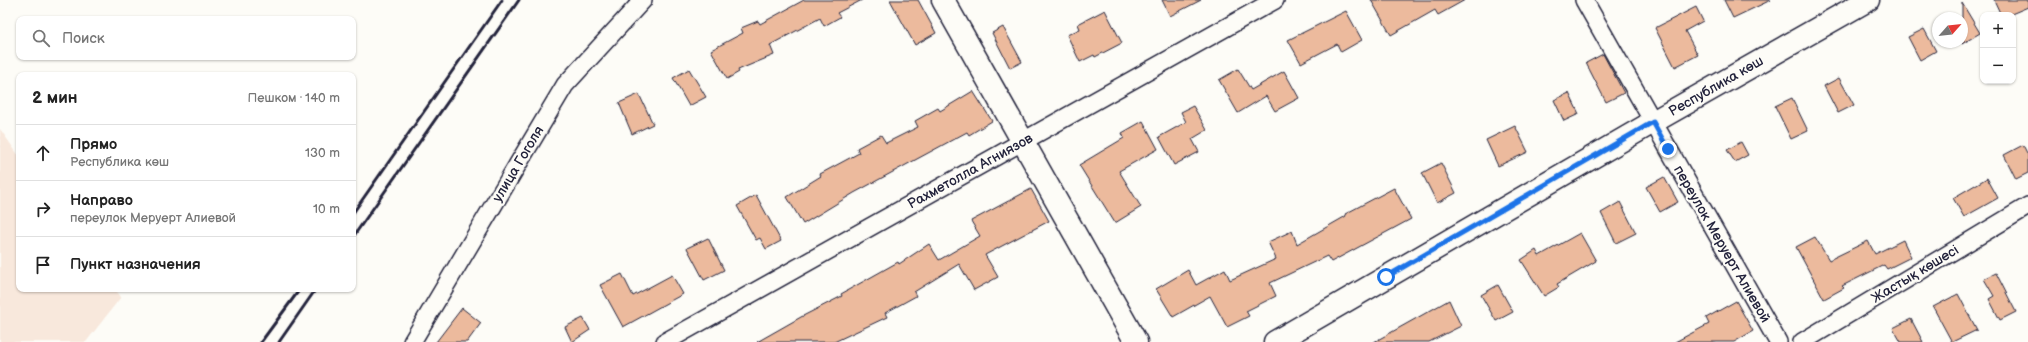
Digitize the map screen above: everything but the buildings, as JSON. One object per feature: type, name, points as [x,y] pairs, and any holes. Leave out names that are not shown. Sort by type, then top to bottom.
[{"type":"main road","points":[[943,0],[1136,342]]},
{"type":"main road","name":"Республика көш","points":[[1275,342],[1653,122],[1868,0]]},
{"type":"street","name":"улица Гоголя","points":[[412,342],[565,85],[643,0]]},
{"type":"street","name":"Рахметолла Агниязов","points":[[665,342],[1275,0]]},
{"type":"street","name":"переулок Меруерт Алиевой","points":[[1584,0],[1778,342]]},
{"type":"street","name":"Жастық көшесі","points":[[1802,342],[2028,206]]},
{"type":"shaded area","points":[[0,129],[16,152],[16,292],[117,292],[121,297],[86,342],[0,342]]},
{"type":"railway","points":[[356,209],[502,0]]},
{"type":"railway","points":[[356,233],[519,0]]},
{"type":"railway","points":[[261,342],[298,292]]},
{"type":"railway","points":[[279,342],[314,292]]},
{"type":"route","points":[[1386,277],[1653,122],[1668,149]]}]
